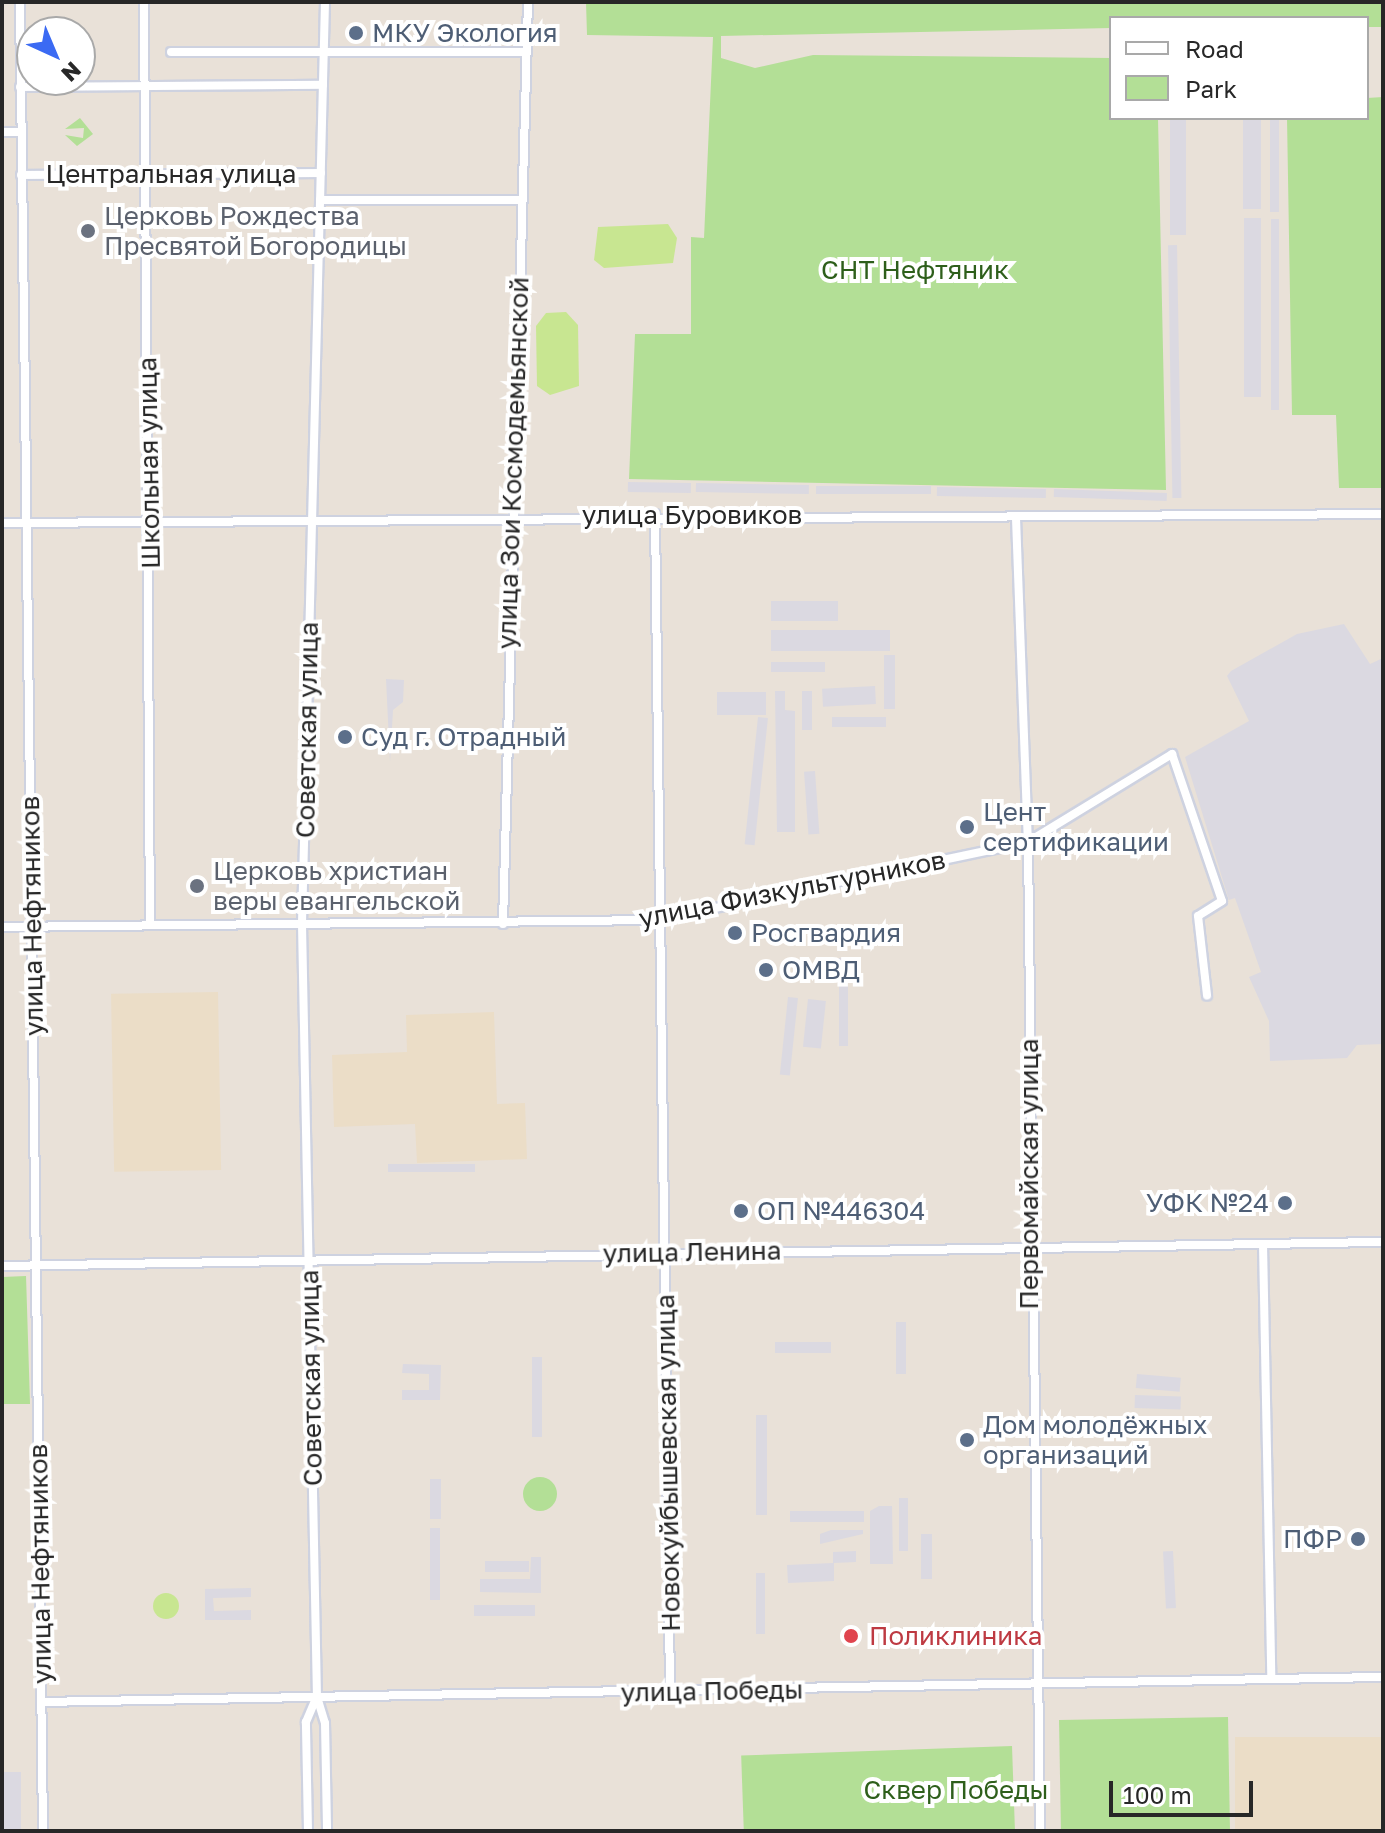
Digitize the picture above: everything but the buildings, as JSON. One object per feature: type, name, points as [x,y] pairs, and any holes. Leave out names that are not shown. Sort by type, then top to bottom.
[{"type":"street","name":"Школьная улица","points":[[144,2],[151,521],[150,924]]},
{"type":"street","name":"Советская улица","points":[[325,2],[302,924],[317,1697],[325,1723],[327,1831]]},
{"type":"street","name":"улица Зои Космодемьянской","points":[[503,924],[509,516],[528,2]]},
{"type":"street","points":[[171,52],[527,52]]},
{"type":"street","points":[[96,86],[323,85]]},
{"type":"street","name":"улица Нефтяников","points":[[20,96],[43,1831]]},
{"type":"street","name":"Центральная улица","points":[[2,132],[21,132]]},
{"type":"street","name":"Центральная улица","points":[[21,175],[321,173]]},
{"type":"street","points":[[320,200],[522,200]]},
{"type":"street","name":"улица Буровиков","points":[[2,523],[655,514],[1016,518],[1383,514]]},
{"type":"street","name":"Новокуйбышевская улица","points":[[655,514],[670,1692]]},
{"type":"street","name":"Первомайская улица","points":[[1016,518],[1028,842],[1029,1248],[1040,1831]]},
{"type":"street","name":"улица Физкультурников","points":[[2,927],[658,920],[1028,842],[1172,754],[1222,901],[1198,916],[1207,995]]},
{"type":"street","name":"улица Ленина","points":[[2,1266],[310,1264],[666,1252],[1383,1242]]},
{"type":"street","points":[[1263,1244],[1271,1679]]},
{"type":"street","name":"улица Победы","points":[[41,1702],[1383,1677]]},
{"type":"street","name":"Советская улица","points":[[308,1831],[306,1722],[317,1697]]},
{"type":"shaded area","points":[[1170,120],[1186,120],[1186,235],[1170,235]]},
{"type":"shaded area","points":[[1243,120],[1261,120],[1261,209],[1243,209]]},
{"type":"shaded area","points":[[1270,120],[1279,120],[1279,212],[1270,212]]},
{"type":"shaded area","points":[[1244,218],[1261,218],[1261,397],[1244,397]]},
{"type":"shaded area","points":[[1271,219],[1279,219],[1279,410],[1271,410]]},
{"type":"shaded area","points":[[1168,245],[1177,245],[1181,498],[1172,498]]},
{"type":"shaded area","points":[[628,482],[691,483],[691,493],[628,492]]},
{"type":"shaded area","points":[[696,483],[809,485],[809,494],[696,492]]},
{"type":"shaded area","points":[[816,486],[931,486],[931,494],[816,494]]},
{"type":"shaded area","points":[[937,487],[1046,489],[1046,498],[937,496]]},
{"type":"shaded area","points":[[1054,489],[1167,493],[1167,501],[1054,497]]},
{"type":"shaded area","points":[[771,601],[838,601],[838,621],[771,621]]},
{"type":"shaded area","points":[[1344,624],[1370,664],[1383,658],[1383,1044],[1357,1045],[1347,1058],[1270,1061],[1269,1021],[1249,977],[1261,972],[1235,898],[1229,900],[1185,757],[1249,721],[1227,676],[1231,671],[1297,634]]},
{"type":"shaded area","points":[[771,630],[890,630],[890,651],[771,651]]},
{"type":"shaded area","points":[[884,655],[895,655],[895,709],[884,709]]},
{"type":"shaded area","points":[[771,662],[825,662],[825,672],[771,672]]},
{"type":"shaded area","points":[[386,679],[404,680],[403,702],[393,710],[390,762]]},
{"type":"shaded area","points":[[875,686],[876,704],[823,707],[822,689]]},
{"type":"shaded area","points":[[775,691],[785,691],[785,710],[795,711],[795,832],[777,832]]},
{"type":"shaded area","points":[[802,691],[812,691],[812,730],[802,730]]},
{"type":"shaded area","points":[[717,692],[766,692],[766,715],[717,715]]},
{"type":"shaded area","points":[[758,717],[768,718],[755,845],[745,844]]},
{"type":"shaded area","points":[[832,717],[886,717],[886,727],[832,727]]},
{"type":"shaded area","points":[[815,771],[819,834],[808,835],[804,772]]},
{"type":"shaded area","points":[[839,958],[848,958],[848,1046],[839,1046]]},
{"type":"shaded area","points":[[218,992],[221,1170],[114,1172],[111,994]]},
{"type":"shaded area","points":[[788,997],[798,998],[790,1076],[780,1075]]},
{"type":"shaded area","points":[[808,999],[826,1001],[821,1049],[803,1047]]},
{"type":"shaded area","points":[[494,1012],[497,1104],[525,1103],[527,1159],[417,1163],[415,1124],[334,1127],[332,1055],[407,1052],[406,1015]]},
{"type":"shaded area","points":[[388,1164],[475,1164],[475,1172],[388,1172]]},
{"type":"shaded area","points":[[896,1322],[906,1322],[906,1374],[896,1374]]},
{"type":"shaded area","points":[[775,1342],[831,1342],[831,1353],[775,1353]]},
{"type":"shaded area","points":[[532,1357],[542,1357],[542,1437],[532,1437]]},
{"type":"shaded area","points":[[403,1364],[441,1365],[440,1400],[402,1400],[402,1390],[429,1390],[429,1374],[402,1373]]},
{"type":"shaded area","points":[[1137,1374],[1181,1378],[1180,1392],[1136,1388]]},
{"type":"shaded area","points":[[1135,1395],[1181,1397],[1181,1410],[1135,1408]]},
{"type":"shaded area","points":[[756,1415],[767,1415],[767,1515],[756,1515]]},
{"type":"shaded area","points":[[430,1479],[441,1479],[441,1519],[430,1519]]},
{"type":"shaded area","points":[[899,1498],[908,1498],[908,1551],[899,1551]]},
{"type":"shaded area","points":[[879,1506],[892,1506],[893,1564],[870,1564],[870,1511]]},
{"type":"shaded area","points":[[790,1511],[864,1511],[864,1522],[790,1522]]},
{"type":"shaded area","points":[[430,1528],[440,1528],[440,1600],[430,1600]]},
{"type":"shaded area","points":[[831,1530],[863,1530],[863,1534],[820,1544],[820,1534]]},
{"type":"shaded area","points":[[921,1534],[932,1534],[932,1579],[921,1579]]},
{"type":"shaded area","points":[[856,1551],[856,1562],[834,1563],[834,1581],[788,1583],[787,1565],[833,1563],[833,1552]]},
{"type":"shaded area","points":[[1173,1551],[1176,1608],[1166,1608],[1163,1552]]},
{"type":"shaded area","points":[[531,1557],[541,1557],[541,1593],[480,1592],[480,1579],[530,1579]]},
{"type":"shaded area","points":[[485,1561],[529,1561],[529,1572],[485,1572]]},
{"type":"shaded area","points":[[756,1573],[765,1573],[765,1634],[756,1634]]},
{"type":"shaded area","points":[[251,1588],[251,1597],[213,1598],[214,1611],[251,1610],[251,1620],[205,1620],[205,1589]]},
{"type":"shaded area","points":[[474,1605],[535,1605],[535,1616],[474,1616]]},
{"type":"shaded area","points":[[1235,1737],[1383,1737],[1383,1831],[1235,1831]]},
{"type":"shaded area","points":[[2,1772],[21,1772],[21,1830],[2,1830]]},
{"type":"green space","name":"СНТ Нефтяник","points":[[586,2],[1383,2],[1383,27],[1369,27],[1369,16],[1109,16],[1109,28],[721,36],[721,58],[755,68],[813,55],[1109,58],[1109,120],[1158,120],[1166,490],[629,479],[635,334],[691,334],[691,237],[704,238],[713,37],[587,35]]},
{"type":"green space","points":[[1383,97],[1383,488],[1339,488],[1336,415],[1292,415],[1287,120],[1369,120],[1369,98]]},
{"type":"green space","points":[[80,118],[93,134],[77,146],[65,135],[83,138],[84,128],[65,129]]},
{"type":"green space","points":[[668,224],[677,238],[673,263],[604,268],[594,260],[598,227]]},
{"type":"green space","points":[[566,312],[578,325],[579,386],[550,395],[537,386],[536,326],[546,313]]},
{"type":"green space","points":[[26,1276],[30,1404],[2,1404],[2,1277]]},
{"type":"green space","points":[[540,1477],[552,1482],[557,1494],[552,1506],[540,1511],[528,1506],[523,1494],[528,1482]]},
{"type":"green space","points":[[166,1593],[175,1597],[179,1606],[175,1615],[166,1619],[157,1615],[153,1606],[157,1597]]},
{"type":"green space","points":[[1228,1717],[1230,1831],[1061,1831],[1059,1720]]},
{"type":"green space","name":"Сквер Победы","points":[[1012,1746],[1015,1831],[744,1831],[741,1755]]},
{"type":"place","name":"МКУ Экология","points":[[356,33]]},
{"type":"place","name":"Церковь Рождества Пресвятой Богородицы","points":[[88,231]]},
{"type":"place","name":"Суд г. Отрадный","points":[[345,737]]},
{"type":"place","name":"Цент сертификации","points":[[967,827]]},
{"type":"place","name":"Церковь христиан веры евангельской","points":[[197,886]]},
{"type":"place","name":"Росгвардия","points":[[735,933]]},
{"type":"place","name":"ОМВД","points":[[766,970]]},
{"type":"place","name":"УФК №24","points":[[1285,1203]]},
{"type":"place","name":"ОП №446304","points":[[741,1211]]},
{"type":"place","name":"Дом молодёжных организаций","points":[[967,1440]]},
{"type":"place","name":"ПФР","points":[[1358,1539]]},
{"type":"place","name":"Поликлиника","points":[[851,1636]]}]
